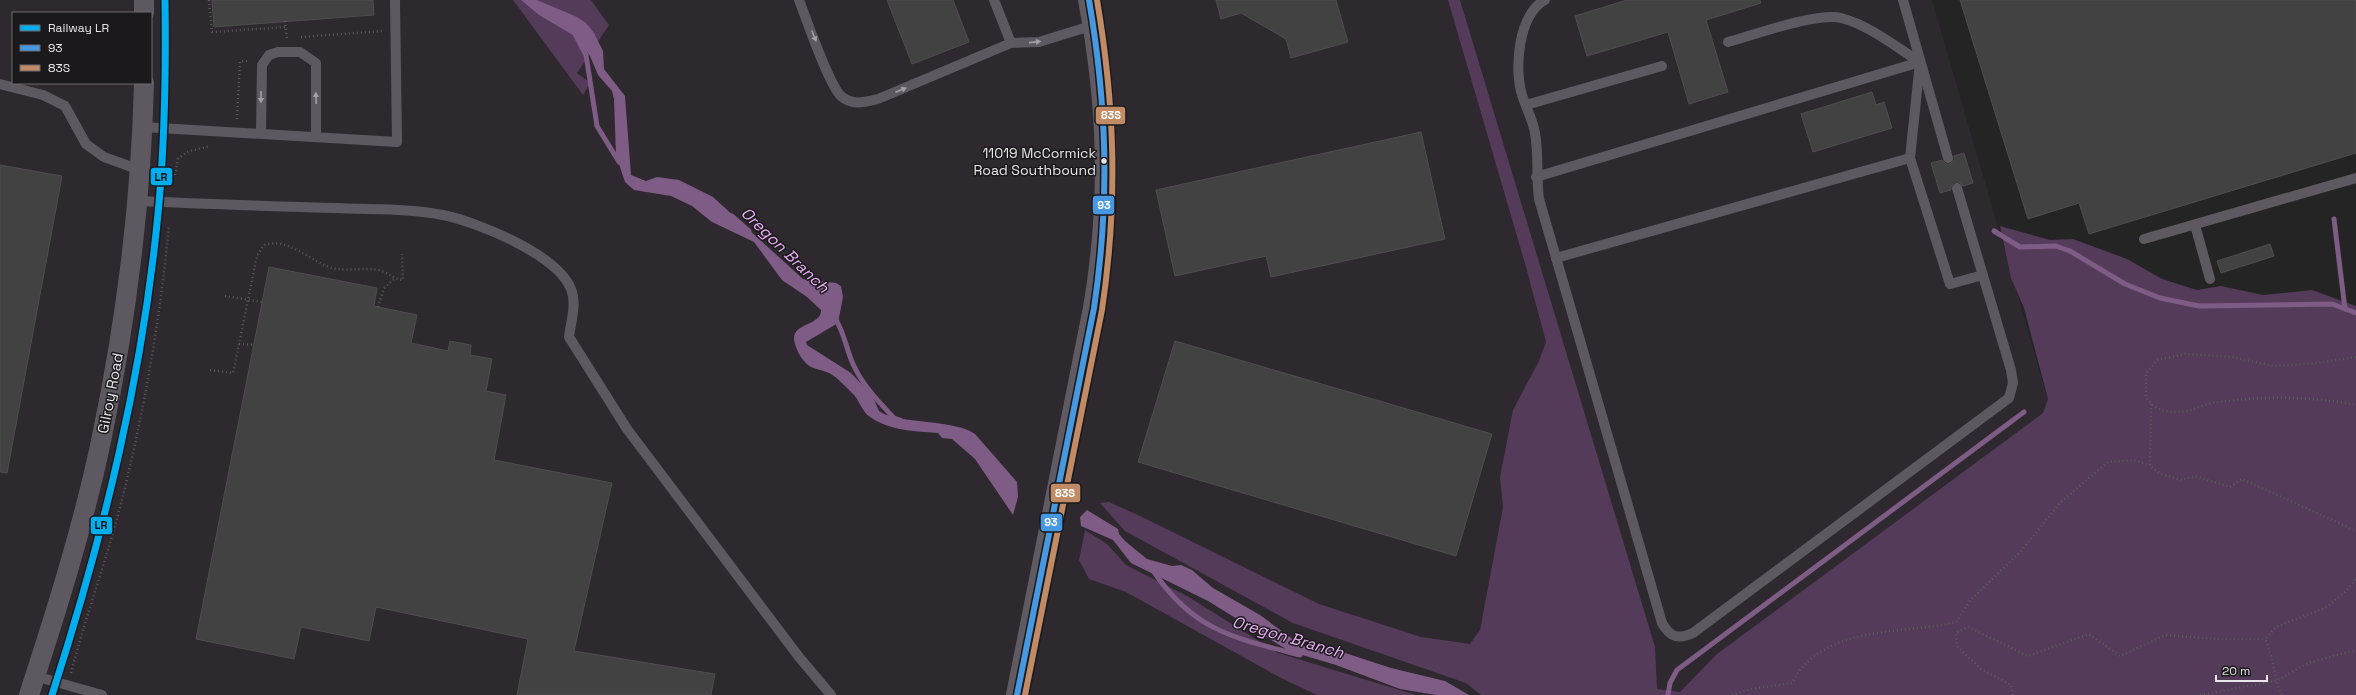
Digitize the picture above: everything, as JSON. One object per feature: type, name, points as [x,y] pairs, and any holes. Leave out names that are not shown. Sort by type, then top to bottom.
[{"type":"main road","points":[[1017,695],[1091,323],[1102,255],[1107,196],[1105,106],[1094,25],[1089,0]]},
{"type":"street","points":[[144,0],[144,12]]},
{"type":"street","name":"Gilroy Road","points":[[29,695],[78,535],[101,443],[120,346],[138,201],[143,127],[144,84]]},
{"type":"lane","points":[[143,127],[397,142],[395,0]]},
{"type":"lane","points":[[799,0],[832,83],[840,95],[860,104],[878,99],[1011,43],[1039,42],[1094,25]]},
{"type":"lane","points":[[994,0],[1011,43]]},
{"type":"lane","points":[[1545,0],[1531,14],[1522,36],[1518,59],[1522,94],[1535,130],[1537,143],[1536,177],[1539,199],[1662,623],[1667,632],[1674,637],[1684,637],[1693,633],[2009,398],[2013,383],[2011,370],[1957,188]]},
{"type":"lane","points":[[1903,0],[1948,158]]},
{"type":"lane","points":[[1728,42],[1821,17],[1840,18],[1859,25],[1920,62]]},
{"type":"lane","points":[[261,133],[262,65],[269,55],[278,52],[300,52],[316,63],[316,137]]},
{"type":"lane","points":[[1536,177],[1920,62]]},
{"type":"lane","points":[[1920,62],[1910,158],[1950,284],[1983,276]]},
{"type":"lane","points":[[1526,105],[1662,66]]},
{"type":"lane","points":[[0,84],[43,95],[65,106],[86,144],[104,157],[140,170]]},
{"type":"lane","points":[[1556,258],[1910,158]]},
{"type":"lane","points":[[2144,239],[2356,178]]},
{"type":"lane","points":[[138,201],[361,209],[442,215],[469,222],[522,245],[541,258],[559,272],[571,288],[574,302],[569,337],[627,429],[799,657],[831,695]]},
{"type":"lane","points":[[2195,225],[2210,279]]},
{"type":"lane","points":[[35,676],[102,695]]},
{"type":"path","points":[[209,0],[212,32],[286,27]]},
{"type":"path","points":[[285,21],[288,52]]},
{"type":"path","points":[[176,175],[178,159],[183,155],[205,146],[216,145]]},
{"type":"path","points":[[68,685],[102,576],[128,479],[156,331],[169,225]]},
{"type":"path","points":[[210,370],[233,374],[256,256],[264,244],[272,242],[288,245],[312,260],[333,268],[376,270],[384,272],[394,279],[403,280],[402,254]]},
{"type":"path","points":[[378,307],[384,288],[394,279]]},
{"type":"path","points":[[225,296],[248,301],[262,302]]},
{"type":"path","points":[[239,344],[254,345]]},
{"type":"path","points":[[2356,357],[2317,363],[2274,366],[2232,357],[2185,354],[2157,360],[2146,374],[2146,398],[2156,409],[2178,412],[2216,402],[2256,397],[2289,398],[2356,405]]},
{"type":"path","points":[[2150,466],[2151,403]]},
{"type":"path","points":[[1732,695],[1751,689],[1792,683],[1797,674],[1814,655],[1842,641],[1890,630],[1956,622],[1970,600],[2021,551],[2061,502],[2108,462],[2134,460],[2150,466],[2161,474],[2182,480],[2195,476],[2230,487],[2242,480],[2356,531]]},
{"type":"path","points":[[2014,695],[2011,685],[1981,669],[1958,646],[1956,633],[1968,628],[2028,656],[2089,634],[2120,656],[2165,635],[2216,639],[2266,639],[2276,628],[2327,607],[2346,591],[2356,579]]},
{"type":"path","points":[[2266,639],[2273,657],[2276,681],[2281,695]]},
{"type":"path","points":[[2200,695],[2276,681],[2308,663],[2356,650]]},
{"type":"shaded area","points":[[0,0],[513,0],[583,95],[577,73],[609,25],[591,0],[1932,0],[2049,403],[2356,695],[0,695]]},
{"type":"shaded area","points":[[513,0],[591,0],[609,25],[577,73],[590,83],[583,95]]},
{"type":"shaded area","points":[[1448,0],[1460,0],[1655,647],[1657,689],[1680,692],[1717,654],[2043,413],[2048,399],[2024,308],[2011,278],[2000,226],[2050,240],[2073,239],[2127,259],[2162,279],[2197,290],[2221,286],[2263,295],[2312,290],[2356,306],[2356,695],[1481,695],[1466,683],[1293,623],[1125,531],[1100,503],[1109,502],[1140,516],[1319,604],[1421,637],[1470,644],[1480,630],[1503,507],[1500,477],[1513,410],[1539,361],[1546,342],[1526,267]]},
{"type":"shaded area","points":[[1085,530],[1107,544],[1126,565],[1187,596],[1278,653],[1416,695],[1317,695],[1281,678],[1126,592],[1089,579],[1079,560]]},
{"type":"water","name":"Oregon Branch","points":[[521,0],[537,0],[577,17],[586,23],[594,33],[603,51],[604,69],[625,96],[631,175],[646,181],[657,177],[679,180],[713,197],[803,279],[836,283],[841,286],[843,297],[838,323],[806,342],[807,345],[851,373],[872,395],[879,411],[884,414],[906,419],[956,426],[975,434],[1017,482],[1018,497],[1013,515],[975,459],[952,439],[942,438],[938,433],[903,430],[878,422],[867,415],[854,396],[835,377],[827,372],[811,367],[805,362],[796,347],[794,339],[795,334],[802,327],[817,319],[821,310],[807,297],[782,280],[754,242],[712,222],[692,206],[671,196],[634,190],[625,182],[616,155],[614,99],[612,91],[598,75],[590,56],[578,38],[539,15]]},
{"type":"water","name":"Oregon Branch","points":[[1087,510],[1118,529],[1119,534],[1125,541],[1147,559],[1172,566],[1181,565],[1192,570],[1213,588],[1260,615],[1302,646],[1336,650],[1391,668],[1445,681],[1469,695],[1436,695],[1400,689],[1336,665],[1289,651],[1208,601],[1131,563],[1113,540],[1081,526],[1080,517]]},
{"type":"building","points":[[212,0],[373,0],[374,15],[214,27]]},
{"type":"building","points":[[887,0],[953,0],[969,42],[912,64]]},
{"type":"building","points":[[1216,0],[1336,0],[1348,42],[1291,58],[1286,39],[1241,13],[1221,19]]},
{"type":"building","points":[[1627,0],[1760,0],[1761,3],[1706,20],[1728,92],[1689,104],[1668,32],[1587,56],[1575,16]]},
{"type":"building","points":[[1960,0],[2356,0],[2356,153],[2089,234],[2079,203],[2028,219]]},
{"type":"building","points":[[1872,92],[1876,105],[1884,102],[1892,128],[1813,152],[1801,114]]},
{"type":"building","points":[[1421,132],[1445,239],[1271,277],[1266,256],[1175,276],[1156,190]]},
{"type":"building","points":[[1964,153],[1973,183],[1963,186],[1959,182],[1955,182],[1951,186],[1951,190],[1940,193],[1931,163],[1942,160],[1946,164],[1950,164],[1954,160],[1954,156]]},
{"type":"building","points":[[0,165],[62,176],[7,473],[0,472]]},
{"type":"building","points":[[2270,244],[2274,256],[2221,273],[2217,261]]},
{"type":"building","points":[[269,267],[377,288],[374,306],[417,315],[411,343],[448,351],[450,341],[471,345],[470,355],[492,359],[486,391],[506,395],[494,460],[612,483],[574,651],[715,674],[711,695],[517,695],[528,639],[376,607],[369,641],[301,627],[294,659],[196,639]]},
{"type":"building","points":[[1175,341],[1492,434],[1456,556],[1138,462]]},
{"type":"waterway","name":"Oregon Branch","points":[[574,32],[586,55],[597,126],[619,162]]},
{"type":"waterway","name":"Oregon Branch","points":[[732,216],[749,231]]},
{"type":"waterway","points":[[2334,219],[2345,309]]},
{"type":"waterway","points":[[1994,231],[2020,247],[2056,246],[2070,251],[2125,284],[2160,298],[2199,306],[2332,304],[2356,313]]},
{"type":"waterway","name":"Oregon Branch","points":[[835,318],[841,330],[853,364],[861,379],[871,393],[894,418],[900,420]]},
{"type":"waterway","points":[[1668,695],[1670,683],[1677,670],[2024,412]]},
{"type":"waterway","name":"Oregon Branch","points":[[1154,572],[1169,592],[1200,620],[1235,637],[1300,655]]},
{"type":"rail line","name":"LR","points":[[52,695],[89,574],[105,513],[132,390],[143,328],[152,266],[163,152],[165,102],[165,0]]},
{"type":"transit line","name":"93","points":[[1017,695],[1094,308],[1099,269],[1104,192],[1103,116],[1100,78],[1089,0]]},
{"type":"transit line","name":"83S","points":[[1025,695],[1102,310],[1107,270],[1112,193],[1111,116],[1108,78],[1097,0]]},
{"type":"place","name":"11019 McCormick Road Southbound","points":[[1104,161]]}]
